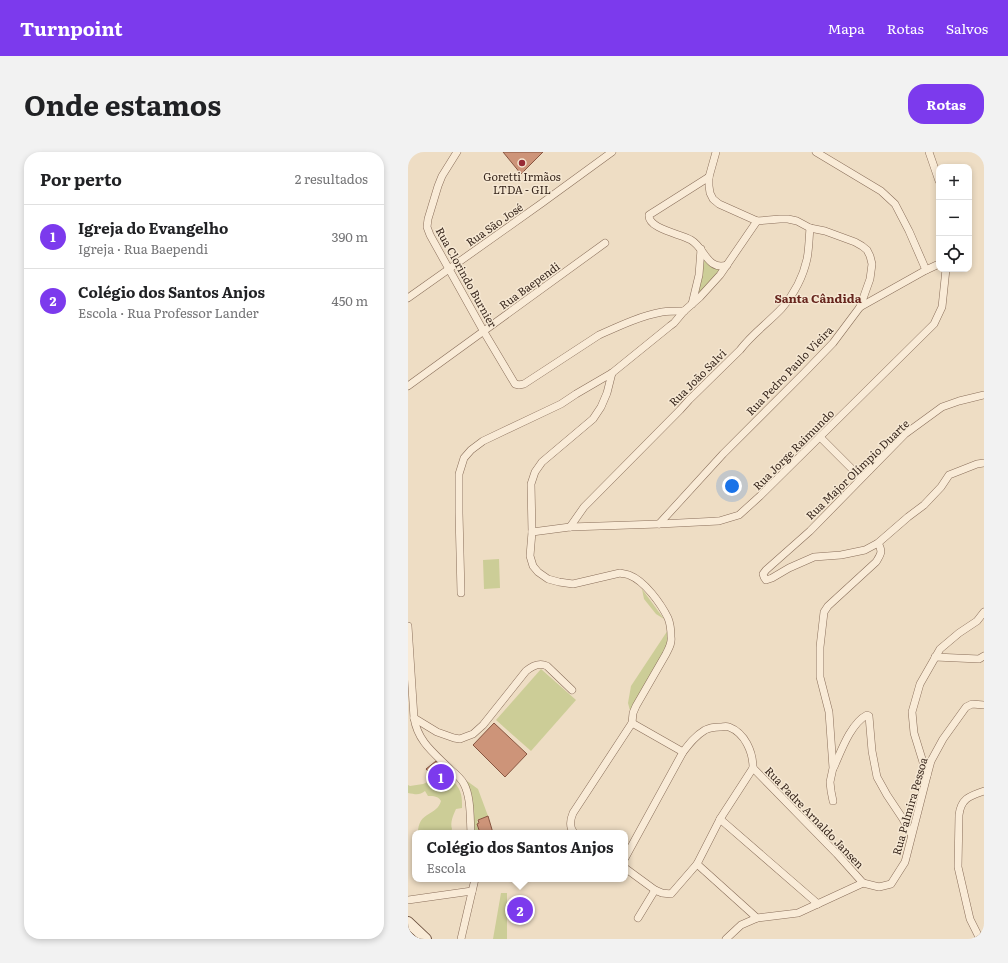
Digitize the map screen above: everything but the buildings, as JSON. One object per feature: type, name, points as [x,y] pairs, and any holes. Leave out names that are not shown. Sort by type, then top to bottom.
[{"type":"main road","points":[[408,922],[426,939]]},
{"type":"street","name":"Rua Clorindo Burnier","points":[[457,152],[442,176],[428,219],[427,227],[484,332],[515,384],[524,384],[605,333],[647,316],[663,312],[684,311]]},
{"type":"street","name":"Rua São José","points":[[408,298],[612,152]]},
{"type":"street","name":"Rua Pedro Paulo Vieira","points":[[659,524],[723,454],[833,343],[860,307],[870,279],[872,264],[870,256],[867,250],[854,242],[825,231],[810,228],[797,221],[788,219],[757,221],[719,204],[713,199],[710,193],[709,176],[716,152]]},
{"type":"street","points":[[816,152],[881,191],[895,204],[926,270]]},
{"type":"street","points":[[923,152],[929,154],[936,173]]},
{"type":"street","points":[[709,176],[649,215],[649,218],[650,221],[660,229],[697,244],[714,265],[727,265]]},
{"type":"street","points":[[461,593],[459,474],[464,458],[483,440],[560,404],[612,373],[674,323],[720,275],[757,221]]},
{"type":"street","name":"Rua João Salvi","points":[[570,527],[584,507],[740,350],[747,341],[782,308],[793,294],[802,278],[807,258],[810,228]]},
{"type":"street","name":"Rua Baependi","points":[[408,386],[605,243]]},
{"type":"street","points":[[692,305],[701,249]]},
{"type":"street","points":[[860,307],[936,265]]},
{"type":"street","name":"Rua Jorge Raimundo","points":[[532,532],[570,527],[719,521],[739,515],[934,324],[942,307],[946,272]]},
{"type":"street","points":[[572,830],[570,827],[570,820],[573,813],[632,723],[633,713],[636,706],[670,645],[672,637],[669,620],[652,594],[634,577],[628,574],[620,573],[573,584],[559,582],[548,579],[538,572],[533,566],[530,556],[532,532],[531,484],[536,472],[542,462],[593,419],[601,407],[607,393],[612,373]]},
{"type":"street","name":"Rua Major Olímpio Duarte","points":[[878,543],[865,550],[841,555],[814,557],[766,580],[763,574],[810,531],[905,434],[942,407],[984,395]]},
{"type":"street","points":[[820,437],[861,478]]},
{"type":"street","points":[[833,768],[829,712],[820,677],[820,646],[824,612],[828,606],[876,562],[882,550],[878,543],[932,497],[950,475],[977,464],[984,463]]},
{"type":"street","points":[[927,776],[914,733],[912,712],[920,684],[940,649],[959,633],[977,621],[984,612]]},
{"type":"street","points":[[408,626],[415,726],[427,746],[464,783],[468,797],[471,830]]},
{"type":"street","points":[[936,657],[979,659],[984,656]]},
{"type":"street","points":[[414,718],[437,732],[454,738],[465,738],[473,734],[483,725],[526,671],[533,666],[538,665],[547,666],[572,690]]},
{"type":"street","name":"Rua Palmira Pessoa","points":[[863,884],[879,887],[891,884],[905,862],[931,761],[943,739],[966,707],[972,704],[984,705]]},
{"type":"street","points":[[833,801],[830,782],[833,768],[855,725],[862,717],[867,715],[869,716],[872,751],[877,777],[911,834]]},
{"type":"street","points":[[632,723],[683,752]]},
{"type":"street","name":"Rua Padre Arnaldo Jansen","points":[[628,853],[683,752],[694,738],[706,730],[715,727],[728,727],[738,732],[744,738],[751,754],[753,768],[837,854],[863,884],[798,913],[757,918],[741,925],[726,939]]},
{"type":"street","points":[[628,870],[655,890],[662,893],[671,894],[697,864],[720,819],[753,768]]},
{"type":"street","points":[[980,939],[970,920],[958,868],[959,815],[962,803],[966,799],[984,791]]},
{"type":"street","points":[[720,819],[818,904]]},
{"type":"street","points":[[697,864],[757,918]]},
{"type":"street","points":[[461,939],[474,882]]},
{"type":"street","points":[[638,918],[655,890]]},
{"type":"street","points":[[408,900],[472,891]]},
{"type":"green space","points":[[703,258],[721,269],[698,297]]},
{"type":"green space","points":[[499,559],[500,588],[484,589],[483,560]]},
{"type":"green space","points":[[642,589],[664,619],[656,614],[644,599]]},
{"type":"green space","points":[[670,627],[672,637],[632,718],[628,703],[631,686]]},
{"type":"green space","points":[[541,669],[576,700],[531,751],[496,720]]},
{"type":"green space","points":[[436,780],[445,790],[454,782],[459,788],[462,808],[456,809],[452,819],[452,830],[418,830],[424,817],[436,809],[441,801],[439,798],[428,796],[425,791],[419,794],[408,793],[408,785],[423,784]]},
{"type":"green space","points":[[467,781],[478,789],[488,816],[477,820],[478,830],[474,830],[472,796]]},
{"type":"green space","points":[[501,893],[507,893],[507,939],[493,939]]},
{"type":"place","name":"Goretti Irmãos LTDA - GIL","points":[[522,163]]},
{"type":"place","name":"Igreja do Evangelho","points":[[441,777]]},
{"type":"place","name":"Colégio dos Santos Anjos","points":[[520,910]]},
{"type":"district","name":"Santa Cândida","points":[[818,298]]}]
